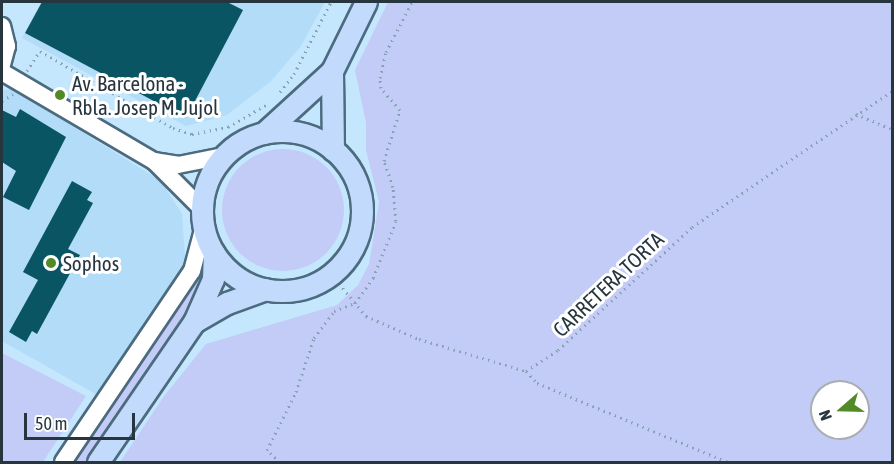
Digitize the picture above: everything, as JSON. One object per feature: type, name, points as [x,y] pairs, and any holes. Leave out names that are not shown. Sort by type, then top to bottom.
[{"type":"main road","points":[[98,462],[194,322],[213,279],[214,253],[203,218],[208,180],[224,156],[242,142],[263,133],[332,71],[366,2]]},
{"type":"main road","points":[[332,71],[333,150]]},
{"type":"main road","points":[[194,322],[227,303],[266,289],[305,288],[331,274],[350,253],[361,217],[355,180],[333,150],[300,134],[263,133]]},
{"type":"main road","points":[[214,253],[233,274],[266,289]]},
{"type":"street","points":[[2,26],[7,46],[2,65]]},
{"type":"street","points":[[2,72],[154,161],[203,218],[192,271],[63,462]]},
{"type":"street","points":[[154,161],[178,165],[224,156]]},
{"type":"path","points":[[277,96],[294,74],[331,2]]},
{"type":"path","points":[[280,462],[267,450],[296,392],[314,338],[334,311],[355,303],[373,278],[396,221],[393,188],[384,161],[400,110],[381,88],[380,78],[386,52],[412,2]]},
{"type":"path","points":[[25,76],[40,51],[181,132],[204,134],[240,122],[270,102]]},
{"type":"path","name":"CARRETERA TORTA","points":[[526,371],[558,350],[692,227],[892,91]]},
{"type":"path","points":[[2,101],[8,99]]},
{"type":"path","points":[[856,114],[892,129]]},
{"type":"path","points":[[331,274],[366,316],[419,339],[526,371],[537,383],[728,462]]},
{"type":"shaded area","points":[[41,2],[325,2],[301,46],[271,81],[227,115],[186,126],[22,38]]},
{"type":"shaded area","points":[[388,2],[892,2],[892,462],[120,462],[164,396],[206,344],[337,305],[358,285],[369,264],[379,202],[366,150],[366,123],[355,70]]},
{"type":"shaded area","points":[[11,88],[161,181],[182,214],[185,256],[201,268],[113,404],[2,341],[2,91]]},
{"type":"shaded area","points":[[283,149],[306,154],[317,159],[326,167],[334,176],[339,187],[344,210],[339,233],[334,244],[326,253],[317,261],[306,266],[283,271],[260,266],[249,261],[240,253],[232,244],[227,233],[222,210],[227,187],[232,176],[240,167],[249,159],[260,154]]},
{"type":"shaded area","points":[[201,268],[204,286],[159,357],[87,462],[73,462]]},
{"type":"shaded area","points":[[2,353],[86,396],[43,462],[2,462]]},
{"type":"building","points":[[42,2],[227,2],[243,10],[186,118],[25,33]]},
{"type":"building","points":[[20,109],[66,137],[29,210],[3,197],[16,171],[2,162],[2,110],[16,117]]},
{"type":"building","name":"Sophos","points":[[72,181],[92,192],[87,200],[93,203],[68,249],[80,255],[37,334],[32,331],[26,342],[9,332],[38,280],[23,272]]},
{"type":"place","name":"Av. Barcelona - Rbla. Josep M. Jujol","points":[[60,95]]},
{"type":"place","name":"Sophos","points":[[51,263]]}]
